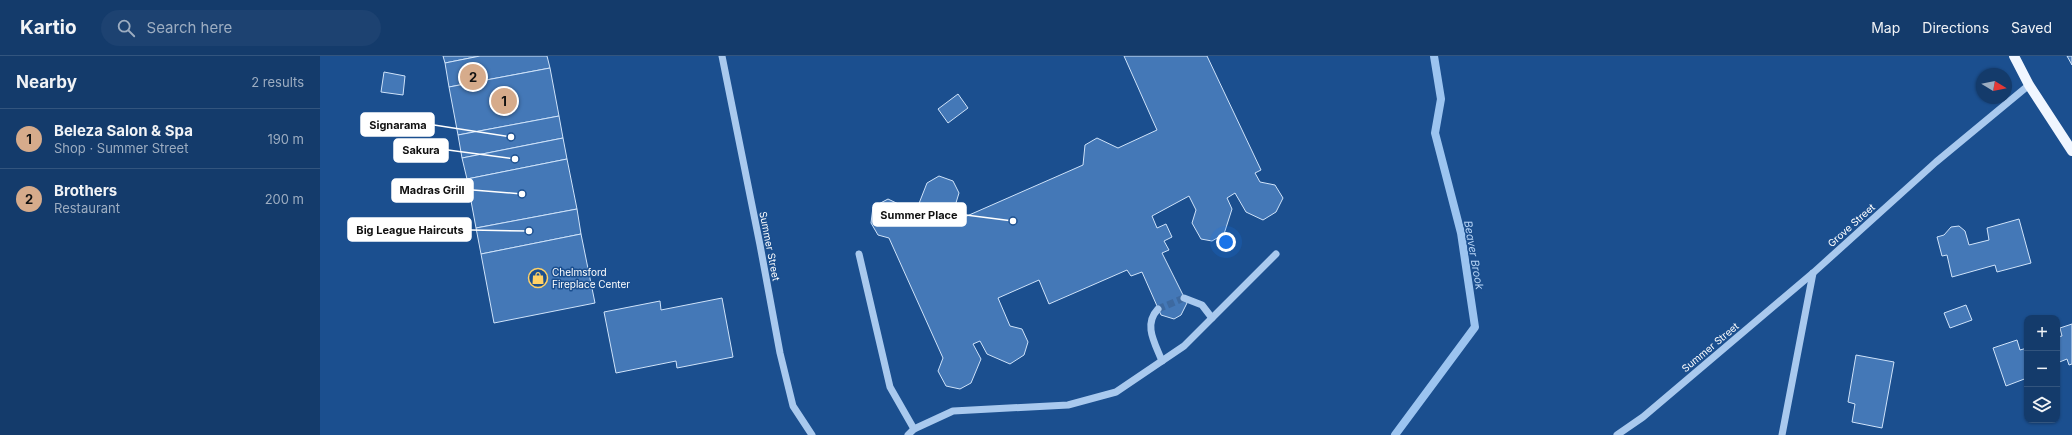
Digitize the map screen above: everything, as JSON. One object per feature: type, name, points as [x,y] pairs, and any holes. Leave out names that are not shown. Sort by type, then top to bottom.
[{"type":"main road","points":[[2014,56],[2029,85],[2072,151]]},
{"type":"street","name":"Summer Street","points":[[722,56],[780,353],[793,406],[812,435]]},
{"type":"street","name":"Grove Street","points":[[1813,273],[1936,162],[2029,85]]},
{"type":"street","points":[[859,254],[890,387],[914,429]]},
{"type":"street","points":[[908,435],[914,429],[953,411],[1068,405],[1116,392],[1184,346],[1276,254]]},
{"type":"street","name":"Summer Street","points":[[1618,435],[1643,417],[1813,273]]},
{"type":"street","points":[[1782,435],[1813,273]]},
{"type":"street","points":[[1184,298],[1202,305],[1212,318]]},
{"type":"street","points":[[1158,309],[1152,315],[1150,329],[1162,361]]},
{"type":"building","points":[[443,56],[480,56],[445,63]]},
{"type":"building","points":[[480,56],[547,56],[550,68],[449,87],[445,63]]},
{"type":"building","points":[[1124,56],[1207,56],[1261,170],[1255,173],[1260,182],[1275,185],[1283,198],[1276,212],[1263,220],[1246,212],[1235,193],[1227,198],[1232,209],[1224,234],[1212,241],[1201,239],[1192,223],[1196,210],[1189,196],[1152,216],[1157,228],[1166,224],[1172,237],[1164,241],[1169,250],[1162,253],[1187,303],[1181,315],[1174,319],[1161,315],[1142,272],[1131,276],[1127,270],[1049,304],[1039,280],[998,298],[1010,326],[1022,329],[1028,342],[1024,355],[1010,364],[987,354],[980,341],[973,344],[981,359],[971,383],[960,389],[946,386],[938,371],[943,358],[889,238],[878,235],[871,223],[873,207],[888,199],[911,210],[916,220],[923,217],[918,206],[927,183],[939,176],[953,181],[959,193],[955,206],[960,219],[1083,165],[1085,145],[1097,138],[1118,148],[1157,130]]},
{"type":"building","points":[[2067,56],[2072,56],[2072,65]]},
{"type":"building","points":[[550,68],[559,116],[458,135],[449,87]]},
{"type":"building","points":[[384,72],[405,76],[403,95],[381,92]]},
{"type":"building","points":[[958,94],[968,108],[948,123],[938,109]]},
{"type":"building","points":[[559,116],[563,138],[462,158],[458,135]]},
{"type":"building","points":[[563,138],[567,159],[467,179],[462,158]]},
{"type":"building","points":[[567,159],[577,209],[476,228],[467,179]]},
{"type":"building","points":[[577,209],[581,234],[481,254],[476,228]]},
{"type":"building","points":[[2019,219],[2031,263],[1997,272],[1995,265],[1952,277],[1947,255],[1942,256],[1937,237],[1944,235],[1951,227],[1959,226],[1965,231],[1969,245],[1989,240],[1987,228]]},
{"type":"building","name":"Chelmsford Fireplace Center","points":[[581,234],[595,303],[494,323],[481,254]]},
{"type":"building","points":[[722,298],[733,357],[677,368],[676,361],[616,373],[604,312],[660,301],[661,310]]},
{"type":"building","points":[[1966,305],[1972,320],[1950,328],[1944,313]]},
{"type":"building","points":[[2072,324],[2072,364],[2069,365],[2067,359],[2060,362],[2060,336],[2062,336],[2060,328]]},
{"type":"building","points":[[2017,340],[2020,350],[2024,349],[2024,379],[2006,386],[1993,348]]},
{"type":"building","points":[[1856,355],[1894,362],[1882,428],[1852,422],[1855,404],[1848,402]]},
{"type":"waterway","name":"Beaver Brook","points":[[1395,435],[1475,327],[1461,233],[1435,133],[1441,99],[1434,56]]},
{"type":"tunnel","points":[[1158,309],[1184,298]]},
{"type":"place","name":"Brothers","points":[[473,77]]},
{"type":"place","name":"Beleza Salon & Spa","points":[[504,101]]},
{"type":"place","name":"Signarama","points":[[511,137]]},
{"type":"place","name":"Sakura","points":[[515,159]]},
{"type":"place","name":"Madras Grill","points":[[522,194]]},
{"type":"place","name":"Summer Place","points":[[1013,221]]},
{"type":"place","name":"Big League Haircuts","points":[[529,231]]},
{"type":"place","name":"Chelmsford Fireplace Center","points":[[538,278]]}]
